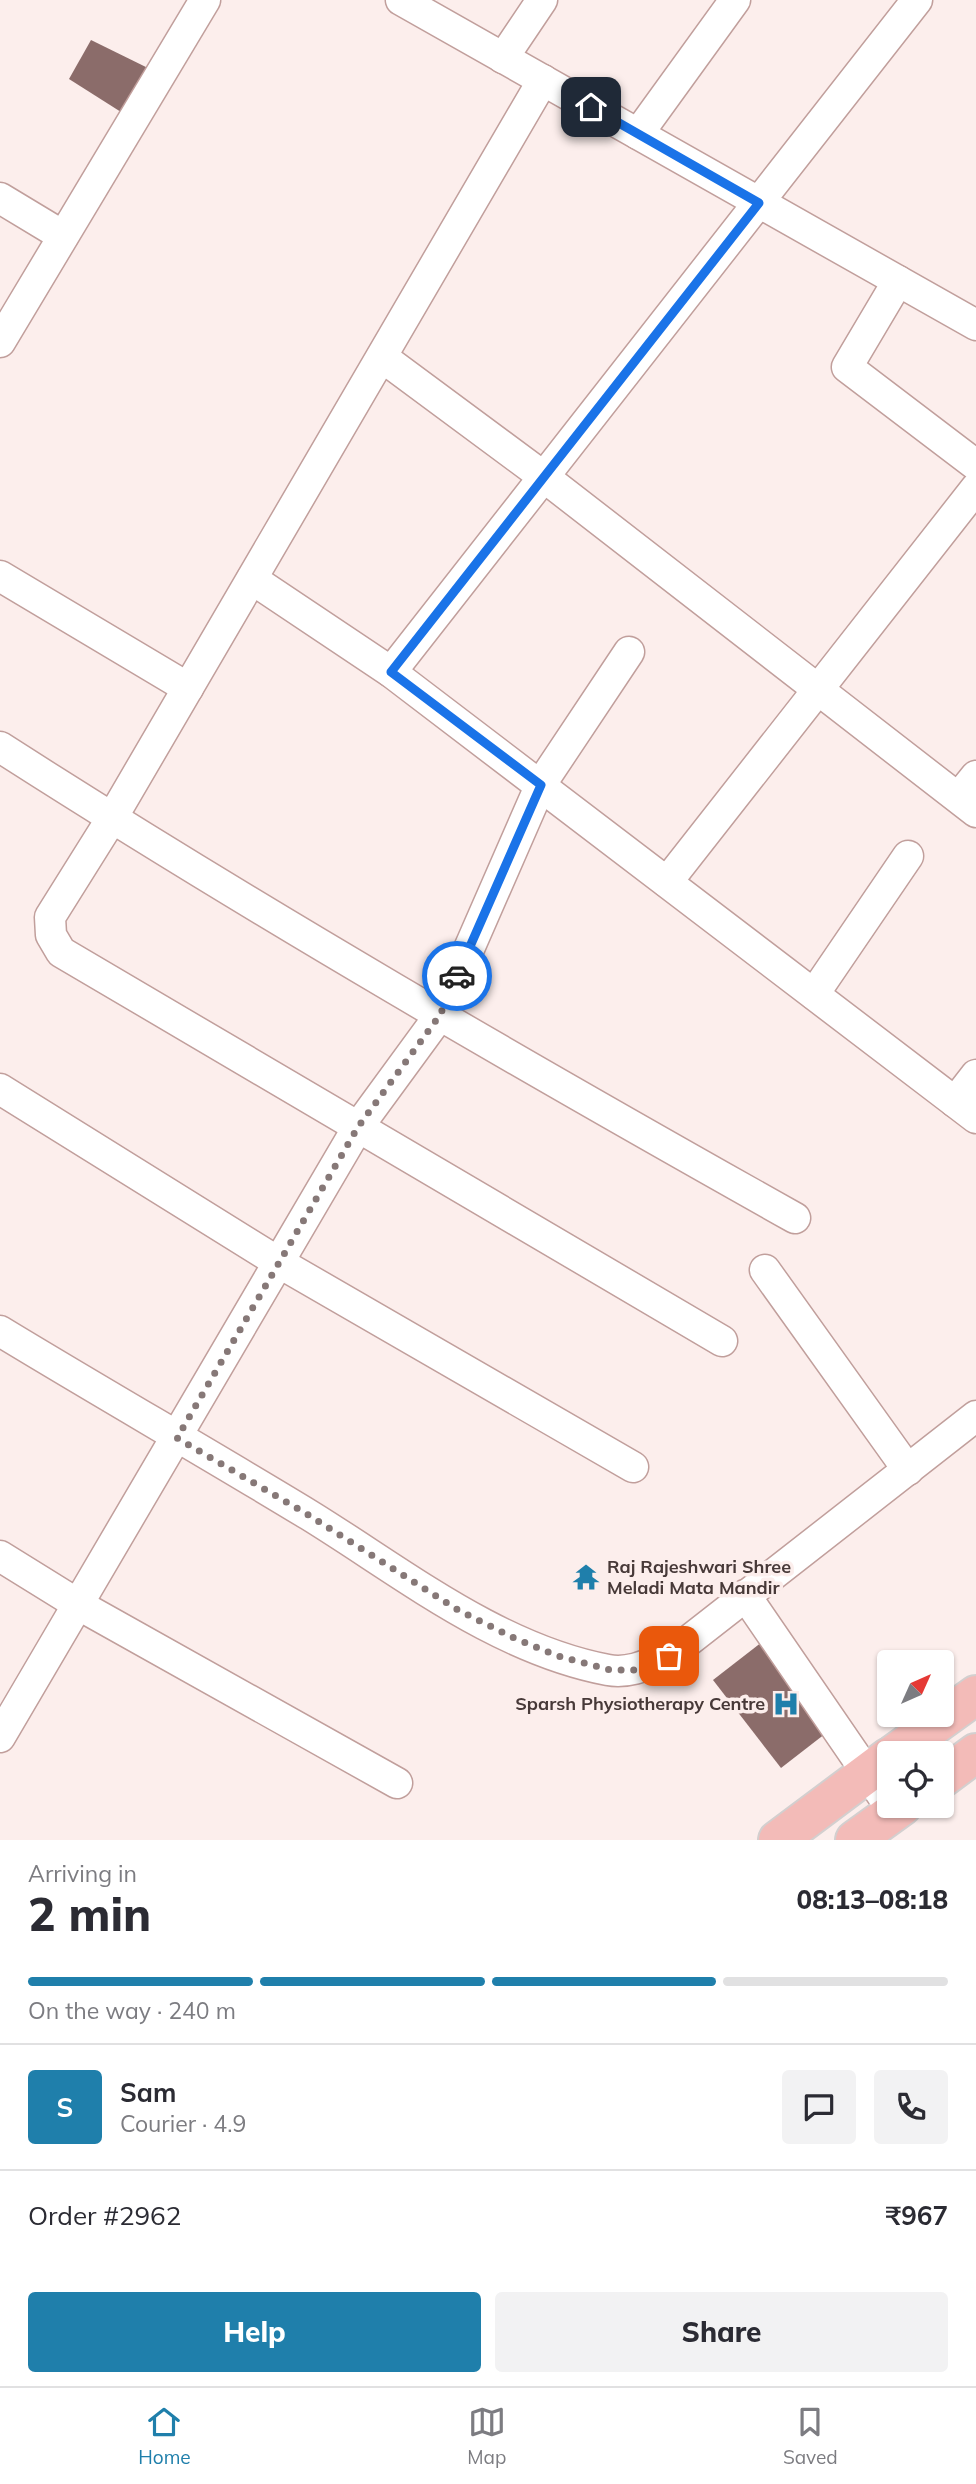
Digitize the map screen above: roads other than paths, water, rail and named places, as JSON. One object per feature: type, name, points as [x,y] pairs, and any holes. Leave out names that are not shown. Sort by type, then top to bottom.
[{"type":"main road","points":[[913,1741],[976,1695]]},
{"type":"main road","points":[[954,1769],[976,1753]]},
{"type":"main road","points":[[778,1840],[877,1767]]},
{"type":"main road","points":[[855,1840],[881,1818]]},
{"type":"street","points":[[0,342],[205,0]]},
{"type":"street","points":[[401,0],[976,325]]},
{"type":"street","points":[[503,58],[542,0]]},
{"type":"street","points":[[638,134],[735,0]]},
{"type":"street","points":[[391,672],[916,0]]},
{"type":"street","points":[[543,80],[112,818],[50,917],[51,935],[61,952],[722,1341]]},
{"type":"street","points":[[0,198],[63,236]]},
{"type":"street","points":[[898,281],[846,367],[976,465]]},
{"type":"street","points":[[382,357],[544,477],[817,691],[970,795]]},
{"type":"street","points":[[667,882],[976,488]]},
{"type":"street","points":[[0,576],[188,688]]},
{"type":"street","points":[[252,579],[391,672],[965,1110],[976,1075]]},
{"type":"street","points":[[0,1737],[358,1127],[440,1015],[541,785],[629,652]]},
{"type":"street","points":[[0,747],[112,818],[440,1015],[795,1217]]},
{"type":"street","points":[[814,994],[908,856]]},
{"type":"street","points":[[0,1088],[278,1262],[633,1467]]},
{"type":"street","points":[[765,1270],[908,1470]]},
{"type":"street","points":[[0,1331],[307,1514],[458,1610],[547,1651],[610,1670],[636,1670],[669,1656],[976,1416]]},
{"type":"street","points":[[0,1556],[79,1605],[397,1783]]},
{"type":"street","points":[[745,1595],[877,1754]]},
{"type":"place","name":"Raj Rajeshwari Shree Meladi Mata Mandir","points":[[586,1577]]},
{"type":"place","name":"Sparsh Physiotherapy Centre","points":[[786,1704]]}]
